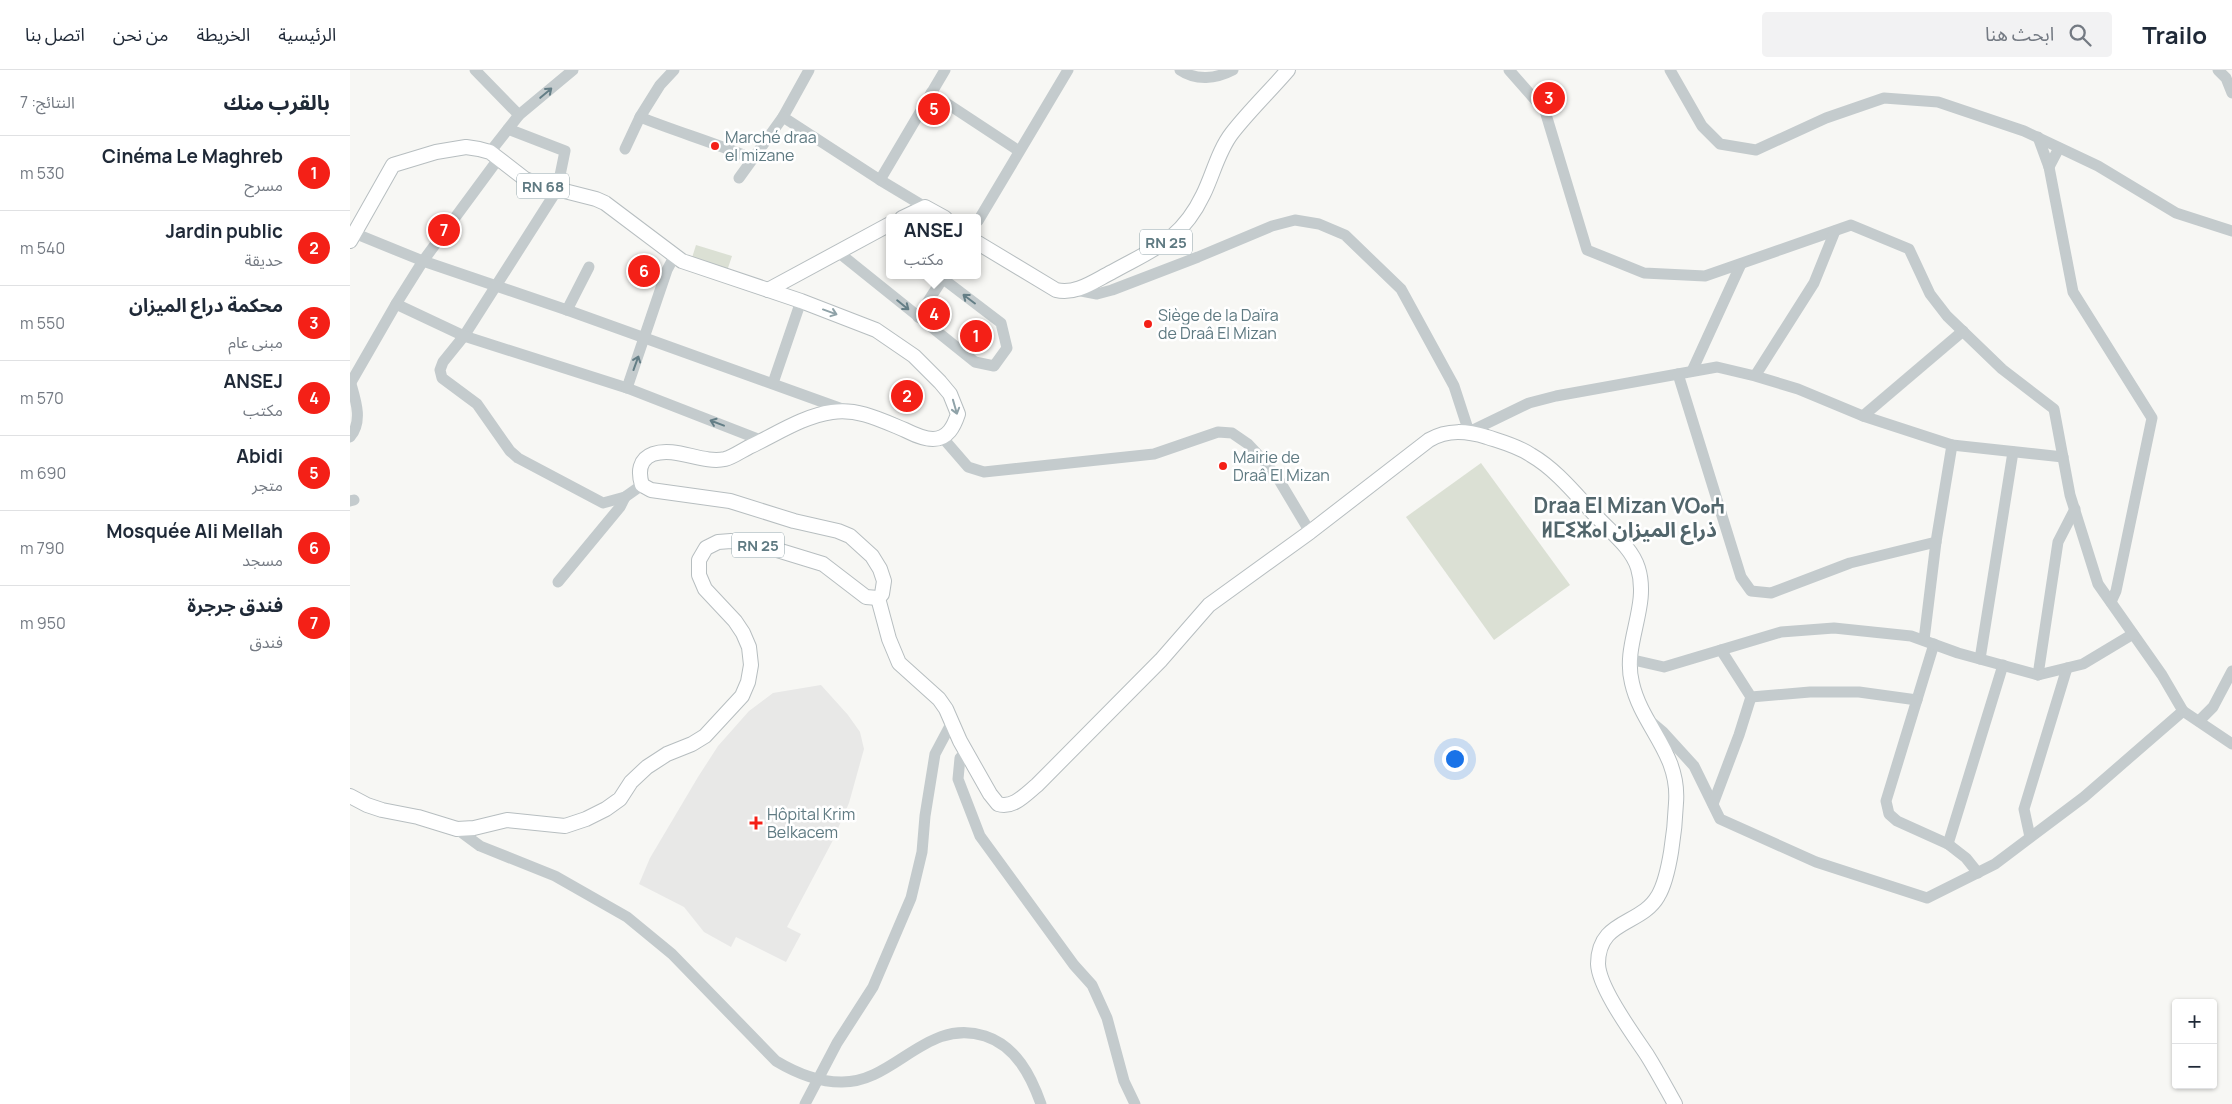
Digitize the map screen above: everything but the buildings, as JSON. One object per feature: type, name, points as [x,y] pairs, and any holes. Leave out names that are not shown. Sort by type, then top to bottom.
[{"type":"main road","name":"RN 25","points":[[1076,290],[1154,251],[1177,233],[1203,196],[1223,148],[1232,133],[1288,70]]},
{"type":"main road","name":"RN 68","points":[[352,237],[392,165],[436,152],[466,147],[494,155],[525,178],[557,190],[587,196],[605,203],[674,256],[693,266],[768,290]]},
{"type":"main road","points":[[910,214],[925,206],[938,214]]},
{"type":"main road","points":[[768,290],[838,252],[886,230]]},
{"type":"main road","points":[[981,245],[1056,290],[1066,292],[1076,290]]},
{"type":"main road","points":[[642,485],[639,468],[644,460],[653,454],[663,453],[723,459],[810,418],[831,412],[846,411],[874,417],[920,437],[933,439],[942,437],[950,432],[958,414],[950,394],[914,356],[876,330],[801,300],[768,290]]},
{"type":"main road","points":[[878,598],[891,645],[899,662],[939,699],[994,800],[1002,806],[1016,802],[1037,785],[1154,667],[1210,605],[1310,532],[1429,440],[1452,432],[1469,432],[1510,445],[1532,455],[1558,476],[1630,554],[1638,568],[1641,594],[1629,659],[1632,686],[1667,753],[1674,772],[1676,803],[1664,885],[1650,907],[1614,928],[1604,940],[1600,949],[1598,966],[1610,996],[1675,1104]]},
{"type":"main road","name":"RN 25","points":[[350,796],[366,805],[382,810],[418,817],[457,829],[474,828],[507,820],[565,826],[606,809],[620,799],[631,782],[647,767],[666,754],[692,744],[705,736],[742,696],[748,682],[751,665],[749,647],[735,622],[705,589],[699,574],[700,560],[706,548],[718,542],[731,541],[774,548],[823,564],[866,597],[878,598],[882,594],[884,580],[880,569],[872,556],[850,536],[730,501],[651,490],[642,485]]},
{"type":"street","points":[[475,70],[519,115]]},
{"type":"street","points":[[350,437],[358,422],[356,402],[350,384],[422,261],[519,115],[573,70]]},
{"type":"street","points":[[625,149],[640,117],[660,85],[674,70]]},
{"type":"street","points":[[739,178],[784,117],[809,70]]},
{"type":"street","points":[[880,180],[945,70]]},
{"type":"street","points":[[981,216],[1068,70]]},
{"type":"street","points":[[1180,70],[1187,75],[1206,78],[1233,70]]},
{"type":"street","points":[[1509,70],[1545,111],[1587,250],[1644,273],[1705,276],[1850,225],[1909,248],[1930,294],[1947,316],[2002,369],[2054,409],[2075,509],[2098,584],[2162,675],[2183,711],[2232,744]]},
{"type":"street","points":[[1670,70],[1702,126],[1720,144],[1756,150],[1826,118],[1884,98],[1938,102],[2038,137],[2098,166],[2176,213],[2232,231]]},
{"type":"street","points":[[2218,70],[2226,78],[2232,93]]},
{"type":"street","points":[[931,94],[1019,151]]},
{"type":"street","points":[[640,117],[753,159]]},
{"type":"street","points":[[784,117],[880,180],[925,206]]},
{"type":"street","points":[[508,129],[565,151],[557,190],[494,286],[464,336],[441,366],[442,378],[477,404],[510,451],[518,458],[603,503],[625,497],[642,485]]},
{"type":"street","points":[[2038,137],[2049,167],[2073,292],[2152,418],[2116,591],[2111,602]]},
{"type":"street","points":[[2049,167],[2059,148]]},
{"type":"street","points":[[1076,290],[1097,294],[1112,290],[1272,226],[1295,220],[1318,224],[1345,235],[1401,289],[1454,386],[1469,432],[1529,403],[1556,396],[1717,367],[1798,389],[1863,416],[1952,445],[2063,457]]},
{"type":"street","points":[[1755,376],[1814,283],[1835,231]]},
{"type":"street","points":[[352,237],[567,310],[846,411]]},
{"type":"street","points":[[838,252],[975,362],[994,366],[1007,348],[1001,323],[946,279]]},
{"type":"street","points":[[627,388],[667,270],[674,256]]},
{"type":"street","points":[[1692,371],[1741,264]]},
{"type":"street","points":[[567,310],[589,267]]},
{"type":"street","points":[[918,317],[940,279]]},
{"type":"street","points":[[773,384],[801,300]]},
{"type":"street","points":[[396,304],[464,336],[627,388],[763,441]]},
{"type":"street","points":[[1863,416],[1962,331]]},
{"type":"street","points":[[1678,374],[1741,576],[1751,591],[1771,593],[1850,563],[1936,542]]},
{"type":"street","points":[[942,437],[968,467],[984,472],[1154,454],[1218,432],[1232,433],[1248,444],[1279,480],[1310,532]]},
{"type":"street","points":[[1952,445],[1936,542],[1929,642],[1917,700],[1886,801],[1888,814],[1897,821],[1948,844],[1966,858],[1978,873]]},
{"type":"street","points":[[1980,659],[2013,452]]},
{"type":"street","points":[[558,582],[620,508],[625,497]]},
{"type":"street","points":[[2038,675],[2058,542],[2075,509]]},
{"type":"street","points":[[1629,659],[1664,667],[1781,632],[1834,628],[1911,636],[1980,659],[2038,675],[2083,664],[2133,634]]},
{"type":"street","points":[[1721,650],[1751,697]]},
{"type":"street","points":[[1948,844],[2003,665]]},
{"type":"street","points":[[2030,837],[2024,809],[2067,668]]},
{"type":"street","points":[[2198,721],[2213,707],[2232,671]]},
{"type":"street","points":[[1751,697],[1810,692],[1859,692],[1917,700]]},
{"type":"street","points":[[1713,804],[1751,697]]},
{"type":"street","points":[[1649,721],[1663,732],[1694,766],[1720,819],[1816,862],[1927,898],[1995,864],[2084,797],[2183,711]]},
{"type":"street","points":[[805,1104],[841,1036],[873,987],[911,898],[922,852],[925,816],[935,754],[952,722]]},
{"type":"street","points":[[967,752],[960,758],[958,779],[980,836],[1074,965],[1092,985],[1107,1018],[1124,1081],[1134,1104]]},
{"type":"street","points":[[457,829],[480,846],[555,876],[627,917],[672,954],[776,1061],[796,1073],[842,1082],[859,1079],[878,1072],[932,1039],[952,1032],[973,1032],[994,1039],[1014,1054],[1032,1079],[1042,1104]]},
{"type":"shaded area","points":[[696,245],[732,256],[727,271],[691,261]]},
{"type":"shaded area","points":[[1481,463],[1570,585],[1494,640],[1406,517]]},
{"type":"shaded area","name":"Hôpital Krim Belkacem","points":[[821,685],[848,715],[860,732],[864,749],[849,803],[832,842],[787,927],[801,934],[786,962],[736,937],[731,947],[704,932],[684,907],[639,884],[650,858],[698,777],[718,746],[749,711],[773,693]]},
{"type":"place","name":"محكمة دراع الميزان","points":[[1549,98]]},
{"type":"place","name":"Abidi","points":[[934,109]]},
{"type":"place","name":"Marché draa el mizane","points":[[715,146]]},
{"type":"place","name":"فندق جرجرة","points":[[444,230]]},
{"type":"place","name":"Mosquée Ali Mellah","points":[[644,271]]},
{"type":"place","name":"ANSEJ","points":[[934,314]]},
{"type":"place","name":"Siège de la Daïra de Draâ El Mizan","points":[[1148,324]]},
{"type":"place","name":"Cinéma Le Maghreb","points":[[976,336]]},
{"type":"place","name":"Jardin public","points":[[907,396]]},
{"type":"place","name":"Mairie de Draâ El Mizan","points":[[1223,466]]},
{"type":"place","name":"Hôpital Krim Belkacem","points":[[756,823]]},
{"type":"district","name":"Draa El Mizan ⴸⵔⴰⵄ ⵍⵎⵉⵣⴰⵏ ذراع الميزان","points":[[1629,517]]}]
